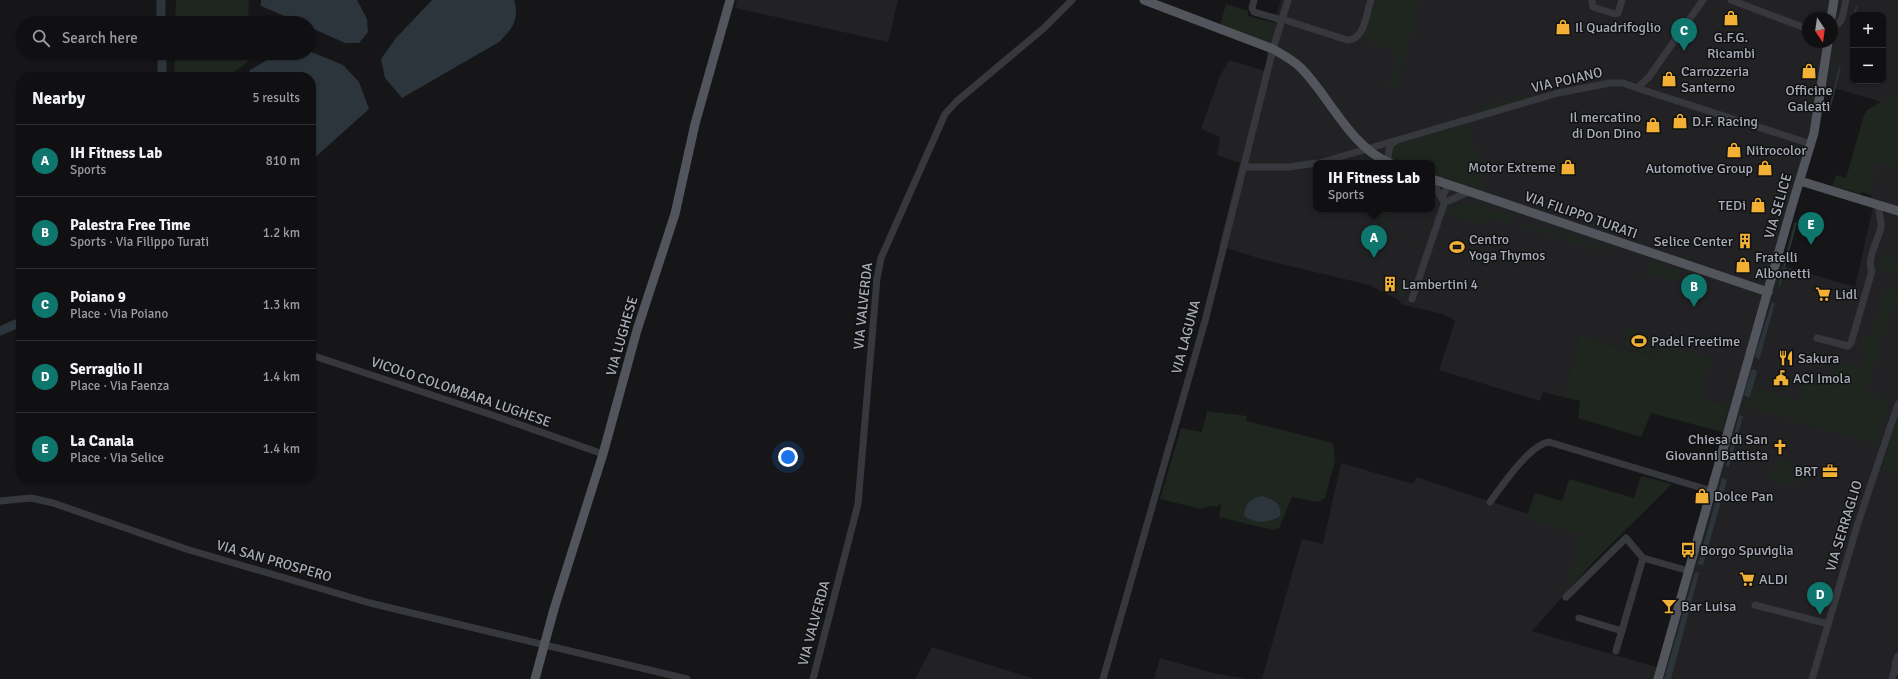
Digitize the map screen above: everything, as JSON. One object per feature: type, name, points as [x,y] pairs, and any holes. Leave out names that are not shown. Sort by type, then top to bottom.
[{"type":"main road","name":"VIA LUGHESE","points":[[535,679],[544,644],[603,454],[638,330],[675,214],[695,124],[730,0]]},
{"type":"main road","points":[[1144,0],[1273,49],[1288,58],[1300,67],[1351,131],[1368,149],[1385,160]]},
{"type":"main road","points":[[1832,12],[1834,0]]},
{"type":"main road","name":"VIA SELICE","points":[[1658,679],[1811,144],[1827,48]]},
{"type":"main road","name":"VIA FILIPPO TURATI","points":[[1435,181],[1768,292]]},
{"type":"main road","points":[[1800,181],[1898,211]]},
{"type":"street","name":"VIA VALVERDA","points":[[813,679],[858,504],[876,293],[881,258],[945,114],[957,101],[1044,28],[1072,0]]},
{"type":"street","points":[[1254,0],[1252,8],[1254,12],[1282,19],[1347,40],[1352,40],[1360,34],[1371,0]]},
{"type":"street","name":"VIA LAGUNA","points":[[1103,679],[1205,321],[1273,49],[1288,0]]},
{"type":"street","points":[[1592,0],[1593,7],[1615,14],[1618,12],[1622,0]]},
{"type":"street","points":[[1637,88],[1649,77],[1703,0]]},
{"type":"street","points":[[1731,0],[1802,27]]},
{"type":"street","points":[[1838,26],[1846,0]]},
{"type":"street","name":"VIA POIANO","points":[[1328,160],[1541,98],[1596,85],[1623,83],[1811,144]]},
{"type":"street","points":[[1388,160],[1390,145],[1396,141]]},
{"type":"street","name":"VIA POIANO","points":[[1244,167],[1289,167],[1313,164]]},
{"type":"street","points":[[1435,185],[1445,201]]},
{"type":"street","points":[[1412,300],[1445,201],[1443,194],[1450,186]]},
{"type":"street","points":[[1445,201],[1469,192]]},
{"type":"street","points":[[1818,338],[1848,346],[1851,343],[1872,271],[1870,264],[1881,226],[1878,211],[1879,205]]},
{"type":"street","name":"VICOLO COLOMBARA LUGHESE","points":[[316,358],[481,411],[603,454]]},
{"type":"street","name":"VIA SERRAGLIO","points":[[1812,679],[1857,526],[1898,404]]},
{"type":"street","points":[[1490,502],[1519,465],[1540,445],[1549,442],[1712,491]]},
{"type":"street","name":"VIA SAN PROSPERO","points":[[0,501],[31,498],[53,503],[186,549],[370,603],[544,644]]},
{"type":"street","points":[[1566,597],[1626,538],[1643,558],[1689,571]]},
{"type":"street","points":[[1616,651],[1643,558]]},
{"type":"street","points":[[1755,605],[1828,624]]},
{"type":"street","points":[[1579,618],[1622,631]]},
{"type":"street","points":[[544,644],[687,679]]},
{"type":"street","points":[[1892,679],[1897,670],[1898,657]]},
{"type":"shaded area","points":[[176,0],[249,0],[248,15],[250,16],[175,16]]},
{"type":"shaded area","points":[[261,0],[357,0],[367,19],[368,32],[359,43],[345,43],[316,30],[316,16],[285,16],[261,6]]},
{"type":"shaded area","points":[[432,0],[514,0],[516,13],[514,23],[508,33],[499,42],[402,98],[385,78],[381,59],[396,38]]},
{"type":"shaded area","points":[[737,0],[898,0],[888,42],[735,8]]},
{"type":"shaded area","points":[[1281,0],[1898,0],[1898,414],[1881,470],[1898,475],[1898,679],[1262,679],[1302,539],[1323,544],[1341,463],[1413,484],[1416,477],[1583,532],[1621,531],[1532,631],[1660,668],[1729,434],[1722,432],[1729,405],[1701,397],[1660,341],[1654,357],[1618,348],[1580,334],[1563,397],[1543,392],[1540,401],[1439,370],[1455,321],[1443,314],[1403,305],[1397,299],[1369,285],[1265,260],[1219,246],[1240,163],[1217,155],[1220,137],[1201,129],[1219,78],[1229,60],[1265,71],[1271,64],[1266,51]],"holes":[[[1827,86],[1885,103],[1870,189],[1873,207],[1855,287],[1780,265],[1798,190],[1819,122]]]},
{"type":"shaded area","points":[[1376,0],[1421,0],[1395,88],[1390,87],[1387,83],[1388,79],[1392,80],[1399,58],[1396,57],[1397,53],[1394,52],[1393,49],[1363,40]]},
{"type":"shaded area","points":[[1226,4],[1248,11],[1248,16],[1275,23],[1269,42],[1267,43],[1220,25]]},
{"type":"shaded area","points":[[316,54],[343,65],[359,82],[369,109],[316,157],[316,72],[249,72],[267,60],[316,60]]},
{"type":"shaded area","points":[[175,60],[250,60],[234,72],[174,72]]},
{"type":"shaded area","points":[[1898,92],[1898,168],[1877,162],[1871,195],[1862,192],[1861,194],[1834,186],[1830,183],[1833,184],[1836,175],[1846,178],[1864,115],[1867,110]]},
{"type":"shaded area","points":[[1529,94],[1528,100],[1478,113],[1477,107]]},
{"type":"shaded area","points":[[1468,123],[1486,188],[1483,190],[1435,174],[1435,160],[1396,160],[1392,154],[1392,148],[1397,144]]},
{"type":"shaded area","points":[[1466,201],[1514,217],[1512,224],[1485,215],[1482,225],[1449,214],[1447,217],[1444,216],[1447,208],[1457,206]]},
{"type":"shaded area","points":[[1382,212],[1388,212],[1383,231],[1421,243],[1429,218],[1425,216],[1430,217],[1422,244],[1380,231]]},
{"type":"shaded area","points":[[1525,221],[1559,232],[1559,235],[1555,237],[1523,227]]},
{"type":"shaded area","points":[[1794,222],[1797,223],[1784,269],[1786,270],[1782,290],[1777,286]]},
{"type":"shaded area","points":[[1567,235],[1606,248],[1604,252],[1568,241],[1566,237]]},
{"type":"shaded area","points":[[1879,253],[1891,256],[1890,260],[1898,262],[1898,276],[1884,272],[1884,260],[1879,257]]},
{"type":"shaded area","points":[[1649,262],[1674,271],[1676,267],[1681,269],[1677,282],[1648,274],[1646,277],[1645,274]]},
{"type":"shaded area","points":[[1380,277],[1386,278],[1384,285],[1393,287],[1397,280],[1409,283],[1404,298],[1377,281]]},
{"type":"shaded area","points":[[1898,286],[1898,305],[1895,305],[1889,315],[1866,393],[1882,398],[1881,401],[1890,404],[1876,444],[1746,407],[1753,387],[1798,400],[1805,375],[1830,382],[1835,361],[1858,367],[1861,366],[1865,350],[1859,348],[1863,335],[1872,337],[1886,287],[1897,290]]},
{"type":"shaded area","points":[[1772,302],[1775,303],[1759,360],[1755,356]]},
{"type":"shaded area","name":"Padel Freetime","points":[[1628,328],[1655,336],[1650,354],[1623,346]]},
{"type":"shaded area","points":[[1580,334],[1618,348],[1654,357],[1659,341],[1711,360],[1701,397],[1729,405],[1722,432],[1651,413],[1641,437],[1578,418],[1580,401],[1563,397]]},
{"type":"shaded area","points":[[1753,369],[1756,370],[1757,373],[1749,398],[1744,395],[1751,371]]},
{"type":"shaded area","points":[[1207,411],[1247,416],[1246,421],[1333,443],[1335,461],[1325,498],[1318,502],[1292,497],[1279,528],[1273,530],[1219,517],[1221,504],[1217,507],[1209,506],[1201,509],[1160,499],[1181,428],[1202,432]]},
{"type":"shaded area","points":[[1898,414],[1898,475],[1881,470]]},
{"type":"shaded area","points":[[1739,415],[1743,416],[1729,467],[1726,466]]},
{"type":"shaded area","points":[[1777,459],[1790,462],[1788,470],[1779,469],[1798,474],[1795,487],[1768,480],[1772,467],[1775,467]]},
{"type":"shaded area","points":[[1641,476],[1672,484],[1564,591],[1581,535],[1526,518],[1535,493],[1562,501],[1569,479],[1634,498]]},
{"type":"shaded area","points":[[1722,478],[1727,480],[1703,565],[1698,564]]},
{"type":"shaded area","points":[[1262,496],[1276,502],[1280,508],[1280,516],[1272,520],[1262,522],[1251,520],[1244,515],[1249,502]]},
{"type":"shaded area","points":[[1695,572],[1699,573],[1671,679],[1664,679]]},
{"type":"shaded area","points":[[932,647],[1035,679],[915,679]]},
{"type":"shaded area","points":[[1160,658],[1213,673],[1247,679],[1154,679]]},
{"type":"waterway","points":[[161,0],[161,16]]},
{"type":"waterway","points":[[1855,12],[1857,6]]},
{"type":"waterway","points":[[162,60],[162,72]]},
{"type":"waterway","points":[[1830,107],[1840,67]]},
{"type":"waterway","points":[[1779,286],[1796,223]]},
{"type":"waterway","points":[[0,331],[16,324]]},
{"type":"place","name":"G.F.G. Ricambi","points":[[1731,18]]},
{"type":"place","name":"Il Quadrifoglio","points":[[1563,27]]},
{"type":"place","name":"Poiano 9","points":[[1684,51]]},
{"type":"place","name":"Officine Galeati","points":[[1809,71]]},
{"type":"place","name":"Carrozzeria Santerno","points":[[1669,79]]},
{"type":"place","name":"D.F. Racing","points":[[1680,121]]},
{"type":"place","name":"Il mercatino di Don Dino","points":[[1653,125]]},
{"type":"place","name":"Nitrocolor","points":[[1734,150]]},
{"type":"place","name":"Motor Extreme","points":[[1568,167]]},
{"type":"place","name":"Automotive Group","points":[[1765,168]]},
{"type":"place","name":"TEDi","points":[[1758,205]]},
{"type":"place","name":"Selice Center","points":[[1745,241]]},
{"type":"place","name":"La Canala","points":[[1811,245]]},
{"type":"place","name":"Centro Yoga Thymos","points":[[1457,247]]},
{"type":"place","name":"IH Fitness Lab","points":[[1374,258]]},
{"type":"place","name":"Fratelli Albonetti","points":[[1743,265]]},
{"type":"place","name":"Lambertini 4","points":[[1390,284]]},
{"type":"place","name":"Lidl","points":[[1823,294]]},
{"type":"place","name":"Palestra Free Time","points":[[1694,307]]},
{"type":"place","name":"Padel Freetime","points":[[1639,341]]},
{"type":"place","name":"Sakura","points":[[1786,358]]},
{"type":"place","name":"ACI Imola","points":[[1781,378]]},
{"type":"place","name":"Chiesa di San Giovanni Battista","points":[[1780,447]]},
{"type":"place","name":"BRT","points":[[1830,471]]},
{"type":"place","name":"Dolce Pan","points":[[1702,496]]},
{"type":"place","name":"Borgo Spuviglia","points":[[1688,550]]},
{"type":"place","name":"ALDI","points":[[1747,579]]},
{"type":"place","name":"Bar Luisa","points":[[1669,606]]},
{"type":"place","name":"Serraglio II","points":[[1820,615]]}]
